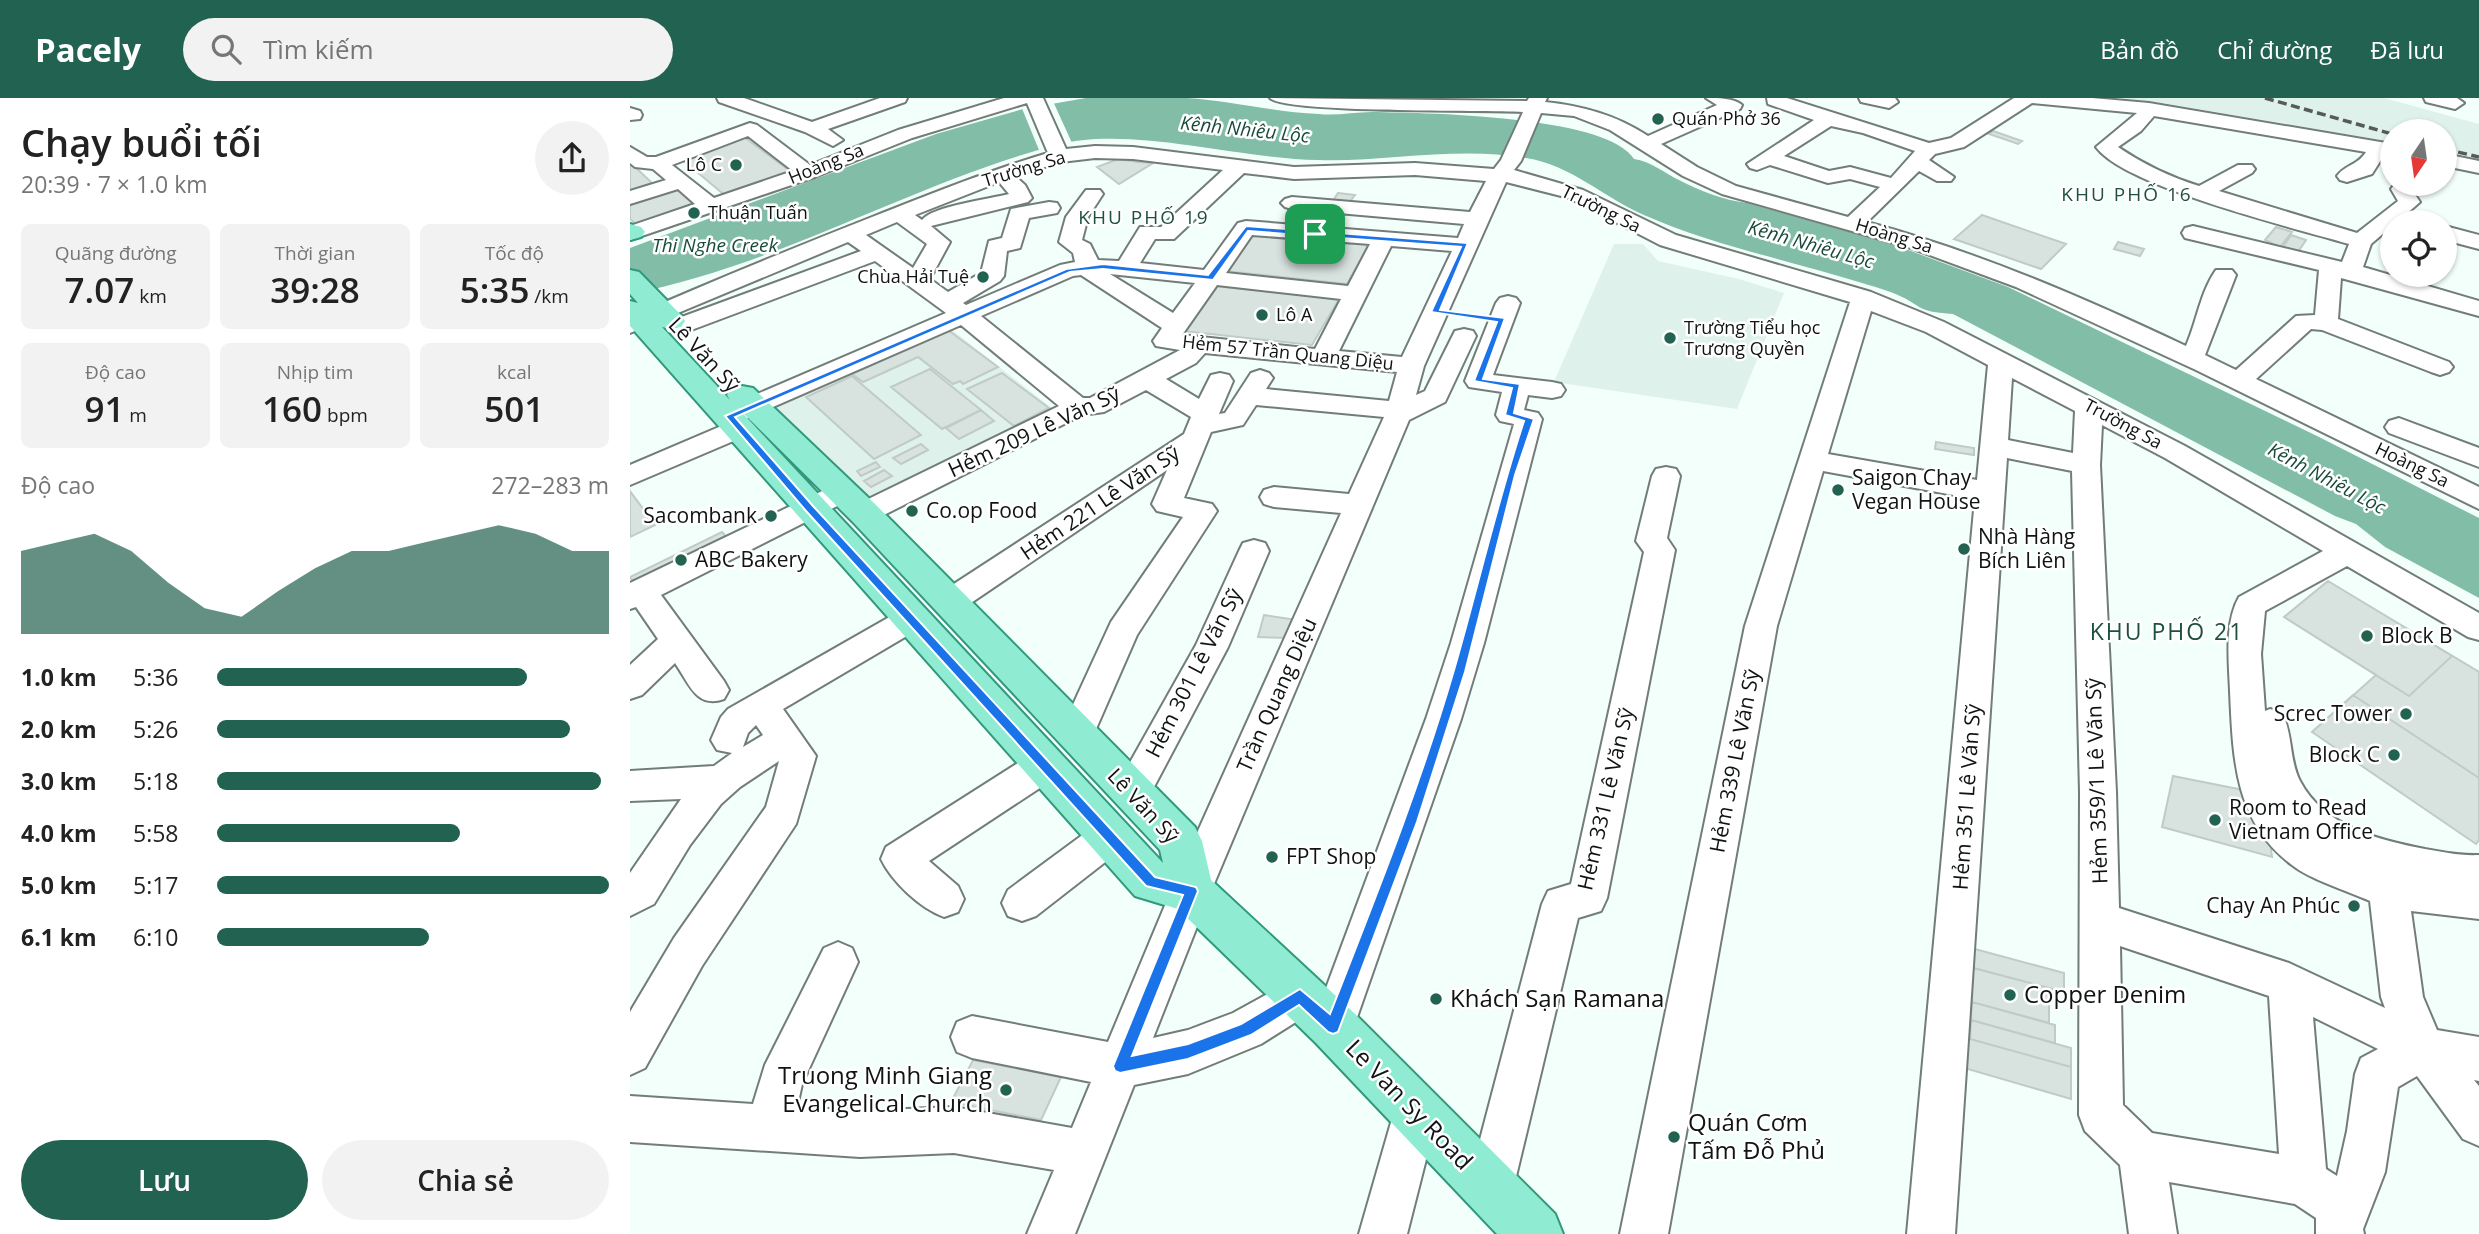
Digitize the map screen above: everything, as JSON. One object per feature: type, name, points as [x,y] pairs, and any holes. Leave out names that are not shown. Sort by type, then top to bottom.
[{"type":"main road","name":"Lê Văn Sỹ","points":[[630,278],[649,324],[741,417],[809,509],[1108,837],[1151,882],[1191,891],[1180,841],[854,502],[741,417]]},
{"type":"main road","name":"Le Van Sy Road","points":[[1191,891],[1316,1011],[1535,1234]]},
{"type":"street","points":[[726,98],[812,128],[833,140]]},
{"type":"street","points":[[757,108],[788,98]]},
{"type":"street","name":"Hoàng Sa","points":[[1279,98],[1478,100],[1600,109],[1617,124],[1694,173],[1720,186],[1854,223],[1942,250],[2001,272],[2240,380],[2479,499]]},
{"type":"street","points":[[1776,98],[1775,100],[1829,119]]},
{"type":"street","points":[[1854,223],[1912,167],[1957,143],[2027,98]]},
{"type":"street","points":[[2433,98],[2453,105]]},
{"type":"street","points":[[1031,99],[1066,161]]},
{"type":"street","name":"Hoàng Sa","points":[[631,233],[808,173],[895,137],[1031,99]]},
{"type":"street","points":[[2043,99],[2149,109],[2380,147]]},
{"type":"street","points":[[2043,99],[2084,115],[2108,109],[2107,105]]},
{"type":"street","points":[[812,128],[901,106]]},
{"type":"street","points":[[789,156],[833,140],[901,106]]},
{"type":"street","name":"Trần Quang Diệu","points":[[1051,1234],[1191,891],[1399,412],[1411,366],[1492,186],[1506,168],[1535,106]]},
{"type":"street","points":[[1648,142],[1715,107],[1738,113]]},
{"type":"street","points":[[2149,109],[2138,128],[2116,138],[2106,147],[2130,164],[2169,183],[2361,241]]},
{"type":"street","points":[[1869,111],[1829,119],[1763,161],[1828,177],[1912,167]]},
{"type":"street","points":[[1869,111],[1912,167]]},
{"type":"street","points":[[1818,145],[1869,111]]},
{"type":"street","points":[[630,153],[642,163],[658,163],[750,129],[808,173]]},
{"type":"street","points":[[2287,152],[2296,133]]},
{"type":"street","name":"Trường Sa","points":[[649,324],[850,233],[953,207],[1018,179],[1095,152],[1133,153],[1294,173],[1506,168],[1558,187],[1645,230],[1693,248],[1863,298],[1925,323],[2089,405],[2479,628]]},
{"type":"street","points":[[2347,176],[2359,169],[2365,170],[2380,154]]},
{"type":"street","points":[[1866,158],[1912,167],[1936,178]]},
{"type":"street","points":[[2457,162],[2479,167]]},
{"type":"street","points":[[658,163],[712,207]]},
{"type":"street","points":[[1126,268],[1148,232],[1166,234],[1238,167]]},
{"type":"street","points":[[2201,193],[2245,169]]},
{"type":"street","points":[[953,207],[1021,198],[1018,179]]},
{"type":"street","points":[[630,198],[680,182]]},
{"type":"street","points":[[1084,267],[1087,260],[1082,249],[1070,242],[1077,217],[1093,194]]},
{"type":"street","points":[[1292,203],[1471,232]]},
{"type":"street","points":[[917,281],[939,242],[971,222],[953,207]]},
{"type":"street","points":[[955,309],[992,276],[997,246],[1012,243],[1019,214],[1049,208]]},
{"type":"street","points":[[908,220],[939,242]]},
{"type":"street","points":[[1084,267],[1170,333],[1246,228],[1383,240],[1471,232]]},
{"type":"street","points":[[2350,271],[2361,241],[2380,231]]},
{"type":"street","points":[[850,233],[955,309],[1077,407]]},
{"type":"street","points":[[2193,233],[2350,271],[2479,309]]},
{"type":"street","points":[[2457,236],[2479,242]]},
{"type":"street","points":[[1323,358],[1383,240]]},
{"type":"street","points":[[815,247],[839,267]]},
{"type":"street","points":[[649,324],[877,253]]},
{"type":"street","points":[[630,476],[955,309],[1068,270],[1084,267],[1126,268],[1356,294]]},
{"type":"street","points":[[2326,323],[2330,271],[2350,271]]},
{"type":"street","points":[[2191,358],[2203,341],[2216,288],[2224,275]]},
{"type":"street","name":"Hẻm 339 Lê Văn Sỹ","points":[[1644,1234],[1761,626],[1863,298]]},
{"type":"street","points":[[1436,312],[1505,311],[1478,381],[1552,390]]},
{"type":"street","points":[[2240,380],[2305,321],[2326,323],[2440,367]]},
{"type":"street","name":"Hẻm 57 Trần Quang Diệu","points":[[1170,333],[1198,345],[1411,366]]},
{"type":"street","points":[[1250,396],[1399,412],[1436,396],[1464,336]]},
{"type":"street","name":"Hẻm 209 Lê Văn Sỹ","points":[[636,594],[809,509],[854,502],[1077,407],[1095,406],[1187,358],[1198,345]]},
{"type":"street","points":[[1202,426],[1234,419],[1275,353]]},
{"type":"street","name":"Hẻm 351 Lê Văn Sỹ","points":[[1931,1234],[2001,360]]},
{"type":"street","points":[[1147,379],[1202,426]]},
{"type":"street","points":[[1077,735],[1122,631],[1202,511],[1167,504],[1220,381]]},
{"type":"street","points":[[972,1037],[1120,1066],[1188,1052],[1246,1029],[1316,1011],[1410,822],[1455,684],[1511,475],[1529,419],[1509,415],[1517,386]]},
{"type":"street","name":"Hẻm 359/1 Lê Văn Sỹ","points":[[2089,405],[2086,465],[2100,921],[2101,1115],[2141,1154]]},
{"type":"street","points":[[2399,427],[2479,459],[2453,485]]},
{"type":"street","points":[[1993,446],[2086,465]]},
{"type":"street","points":[[1812,460],[1989,492]]},
{"type":"street","name":"Hẻm 331 Lê Văn Sỹ","points":[[1490,1189],[1562,904],[1587,898],[1660,550],[1651,541],[1666,476]]},
{"type":"street","points":[[1274,497],[1359,505]]},
{"type":"street","name":"Hẻm 301 Lê Văn Sỹ","points":[[1132,793],[1212,647],[1254,551]]},
{"type":"street","points":[[2347,552],[2250,605],[2245,654],[2249,731],[2258,793],[2273,821],[2306,854],[2388,890],[2479,901]]},
{"type":"street","points":[[636,594],[677,641],[712,690]]},
{"type":"street","points":[[729,740],[731,728],[740,718],[911,619]]},
{"type":"street","points":[[2247,631],[2264,664],[2276,763],[2285,788],[2297,805],[2323,831],[2361,850],[2400,862],[2479,872]]},
{"type":"street","points":[[630,686],[677,641]]},
{"type":"street","points":[[630,1053],[688,952],[783,813],[788,758],[761,705]]},
{"type":"street","points":[[630,786],[721,781],[788,758]]},
{"type":"street","points":[[944,899],[900,859],[1045,765]]},
{"type":"street","points":[[630,898],[640,891],[696,808],[721,781]]},
{"type":"street","points":[[1022,903],[1108,837]]},
{"type":"street","points":[[2388,890],[2402,997],[2423,1049],[2479,1123]]},
{"type":"street","points":[[2100,921],[2289,983],[2423,1049],[2479,1059]]},
{"type":"street","points":[[769,1128],[781,1081],[838,962]]},
{"type":"street","points":[[2289,983],[2304,1182]]},
{"type":"street","points":[[2153,1234],[2141,1154],[2304,1182],[2344,1222],[2370,1141],[2377,1074],[2423,1049]]},
{"type":"street","points":[[1384,1234],[1416,1112]]},
{"type":"street","points":[[630,1119],[860,1134],[954,1130],[1086,1153]]},
{"type":"lane","name":"Hẻm 221 Lê Văn Sỹ","points":[[951,601],[1202,426]]},
{"type":"shaded area","points":[[2115,98],[2384,98],[2479,124],[2479,159],[2457,154],[2457,119],[2380,119],[2380,140],[2163,103]]},
{"type":"shaded area","name":"Trường Tiểu học Trương Quyền","points":[[1614,244],[1643,244],[1658,261],[1739,279],[1784,293],[1737,409],[1554,382]]},
{"type":"shaded area","points":[[946,325],[1053,409],[862,505],[764,405]]},
{"type":"water","name":"Kênh Nhiêu Lộc","points":[[1086,98],[1187,98],[1325,114],[1372,112],[1470,116],[1512,119],[1588,133],[1617,144],[1634,159],[1712,194],[1892,244],[2008,287],[2317,436],[2479,518],[2479,598],[2385,547],[2356,524],[2335,516],[1953,314],[1929,311],[1882,289],[1670,226],[1629,208],[1558,167],[1526,158],[1448,154],[1318,160],[1150,141],[1085,140],[1056,145],[1002,161],[739,264],[630,294],[630,248],[936,134],[1023,109]]},
{"type":"pier","points":[[1052,99],[1072,143],[1039,150],[1021,106]]},
{"type":"building","points":[[1993,131],[2022,141],[2018,144],[1989,134]]},
{"type":"building","name":"Lô C","points":[[744,137],[794,174],[727,197],[679,157]]},
{"type":"building","points":[[1118,159],[1153,163],[1119,184],[1097,167]]},
{"type":"building","points":[[630,162],[652,183],[630,190]]},
{"type":"building","points":[[675,185],[701,205],[640,227],[630,219],[630,200]]},
{"type":"building","points":[[1338,193],[1355,195],[1348,204],[1332,202]]},
{"type":"building","points":[[1982,215],[2066,244],[2041,269],[1954,239]]},
{"type":"building","points":[[2276,227],[2292,232],[2280,247],[2265,240]]},
{"type":"building","points":[[1253,232],[1370,243],[1347,284],[1225,271]]},
{"type":"building","points":[[2291,235],[2306,240],[2298,252],[2283,247]]},
{"type":"building","points":[[2118,242],[2144,249],[2140,256],[2114,249]]},
{"type":"building","name":"Lô A","points":[[1215,286],[1339,299],[1312,345],[1183,331]]},
{"type":"building","points":[[948,330],[998,367],[963,384],[960,381],[953,384],[918,357],[863,382],[852,374]]},
{"type":"building","points":[[930,369],[981,410],[942,429],[891,387]]},
{"type":"building","points":[[1002,373],[1049,408],[1014,426],[967,389]]},
{"type":"building","points":[[852,376],[921,435],[874,459],[806,397]]},
{"type":"building","points":[[981,410],[994,421],[959,439],[946,428]]},
{"type":"building","points":[[1936,442],[1974,448],[1974,455],[1935,449]]},
{"type":"building","points":[[921,444],[928,450],[901,464],[893,458]]},
{"type":"building","points":[[876,462],[880,467],[861,476],[857,471]]},
{"type":"building","points":[[884,470],[892,476],[871,487],[864,481]]},
{"type":"building","points":[[630,491],[655,525],[630,537]]},
{"type":"building","name":"ABC Bakery","points":[[722,532],[733,544],[639,589],[630,577]]},
{"type":"building","name":"Screc Tower","points":[[2328,581],[2479,672],[2479,840],[2476,844],[2312,732],[2376,675],[2284,617]]},
{"type":"building","name":"Block B","points":[[2328,581],[2452,656],[2409,696],[2284,617]]},
{"type":"building","points":[[1264,615],[1297,620],[1289,638],[1258,637]]},
{"type":"building","name":"Block C","points":[[2353,695],[2479,778],[2479,840],[2476,844],[2312,732]]},
{"type":"building","name":"Room to Read Vietnam Office","points":[[2173,776],[2258,793],[2266,812],[2272,857],[2162,827]]},
{"type":"building","points":[[1960,945],[2064,973],[2064,992],[1959,964]]},
{"type":"building","name":"Copper Denim","points":[[1973,968],[2049,988],[2049,1023],[1972,1002]]},
{"type":"building","points":[[1972,1002],[2055,1025],[2055,1043],[1971,1020]]},
{"type":"building","points":[[1971,1020],[2071,1048],[2071,1067],[1970,1039]]},
{"type":"building","points":[[1963,1037],[2071,1067],[2071,1099],[1961,1067]]},
{"type":"building","name":"Truong Minh Giang Evangelical Church","points":[[973,1060],[1061,1077],[1041,1120],[951,1102]]},
{"type":"railway","points":[[2265,98],[2380,131]]},
{"type":"railway","points":[[2457,152],[2479,157]]},
{"type":"place","name":"Quán Phở 36","points":[[1658,119]]},
{"type":"place","name":"Lô C","points":[[736,165]]},
{"type":"place","name":"Thuận Tuấn","points":[[694,213]]},
{"type":"place","name":"Chùa Hải Tuệ","points":[[983,277]]},
{"type":"place","name":"Lô A","points":[[1262,315]]},
{"type":"place","name":"Trường Tiểu học Trương Quyền","points":[[1670,338]]},
{"type":"place","name":"Saigon Chay Vegan House","points":[[1838,490]]},
{"type":"place","name":"Co.op Food","points":[[912,511]]},
{"type":"place","name":"Sacombank","points":[[771,516]]},
{"type":"place","name":"Nhà Hàng Bích Liên","points":[[1964,549]]},
{"type":"place","name":"ABC Bakery","points":[[681,560]]},
{"type":"place","name":"Block B","points":[[2367,636]]},
{"type":"place","name":"Screc Tower","points":[[2406,714]]},
{"type":"place","name":"Block C","points":[[2394,755]]},
{"type":"place","name":"Room to Read Vietnam Office","points":[[2215,820]]},
{"type":"place","name":"FPT Shop","points":[[1272,857]]},
{"type":"place","name":"Chay An Phúc","points":[[2354,906]]},
{"type":"place","name":"Copper Denim","points":[[2010,995]]},
{"type":"place","name":"Khách Sạn Ramana","points":[[1436,999]]},
{"type":"place","name":"Truong Minh Giang Evangelical Church","points":[[1006,1090]]},
{"type":"place","name":"Quán Cơm Tấm Đỗ Phủ","points":[[1674,1137]]},
{"type":"district","name":"KHU PHỐ 16","points":[[2127,194]]},
{"type":"district","name":"KHU PHỐ 19","points":[[1144,217]]},
{"type":"district","name":"KHU PHỐ 21","points":[[2167,632]]},
{"type":"route","points":[[1246,228],[1315,234],[1465,245],[1436,312],[1502,320],[1478,381],[1517,386],[1509,415],[1529,419],[1511,475],[1459,672],[1410,822],[1333,1026],[1300,996],[1246,1029],[1188,1052],[1120,1066],[1191,891],[1151,882],[809,509],[729,416],[1068,270],[1103,266],[1210,278],[1246,228]]},
{"type":"water label","name":"Thi Nghe Creek","points":[[715,245]]}]
